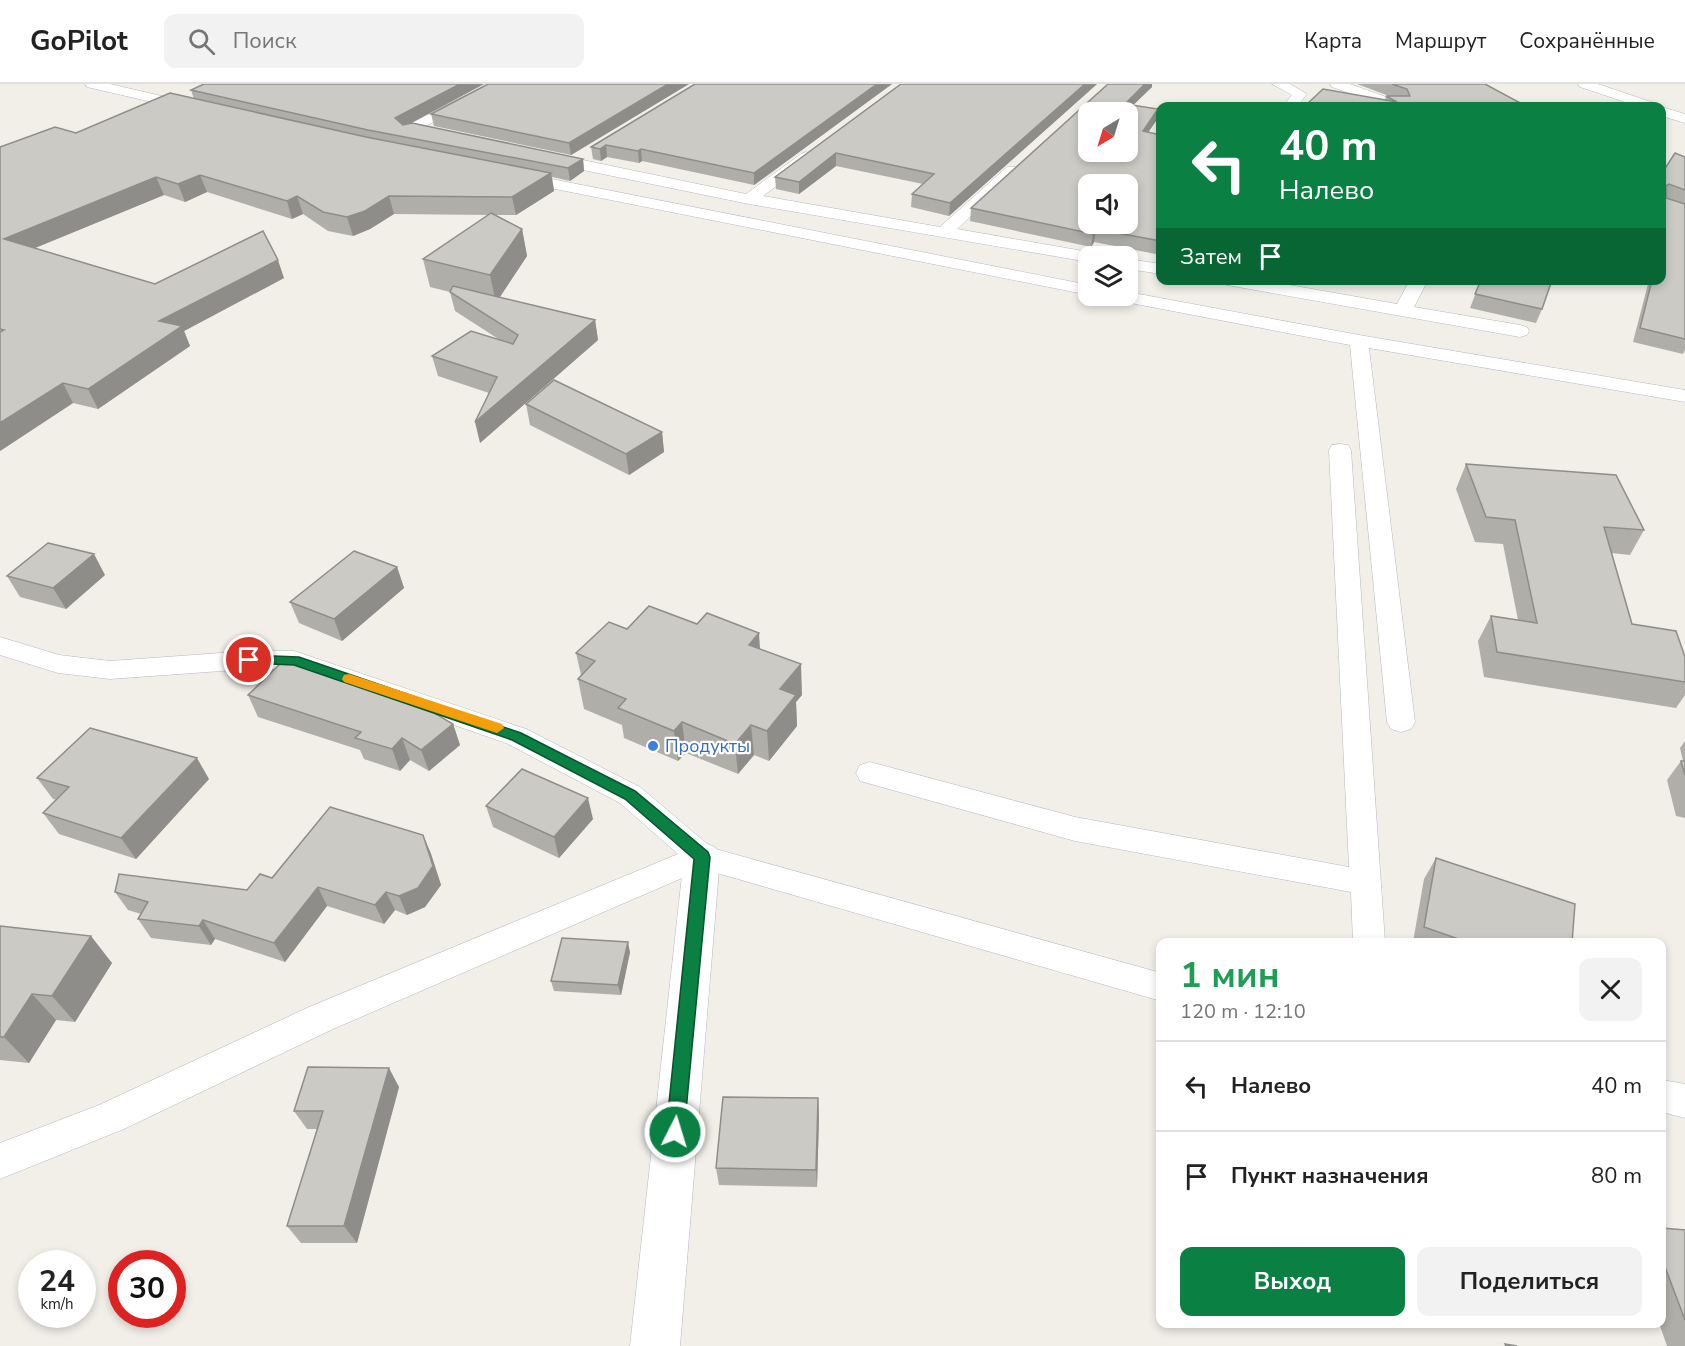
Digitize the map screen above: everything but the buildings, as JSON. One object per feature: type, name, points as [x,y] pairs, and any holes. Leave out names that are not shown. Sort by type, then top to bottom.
[{"type":"street","points":[[655,1346],[693,929],[702,857]]},
{"type":"lane","points":[[92,84],[208,111]]},
{"type":"lane","points":[[394,153],[371,148],[500,84]]},
{"type":"lane","points":[[1279,84],[1300,94],[1293,102]]},
{"type":"lane","points":[[1337,84],[1387,102]]},
{"type":"lane","points":[[1585,84],[1637,102]]},
{"type":"lane","points":[[1666,112],[1685,119]]},
{"type":"lane","points":[[414,128],[436,133]]},
{"type":"lane","points":[[749,198],[822,145]]},
{"type":"lane","points":[[573,163],[593,151]]},
{"type":"lane","points":[[538,155],[749,198],[1078,255]]},
{"type":"lane","points":[[944,232],[1022,162]]},
{"type":"lane","points":[[500,174],[1078,288]]},
{"type":"lane","points":[[1138,266],[1156,268]]},
{"type":"lane","points":[[1255,285],[1520,331]]},
{"type":"lane","points":[[1403,311],[1416,285]]},
{"type":"lane","points":[[1138,299],[1359,341],[1685,396]]},
{"type":"lane","points":[[1359,341],[1401,722]]},
{"type":"lane","points":[[1340,450],[1370,938]]},
{"type":"lane","points":[[0,646],[58,664],[110,670],[249,660],[294,660],[516,736],[630,795],[702,857],[1156,986]]},
{"type":"lane","points":[[870,773],[1074,829],[1366,882]]},
{"type":"lane","points":[[0,1161],[111,1117],[321,1018],[702,857]]},
{"type":"lane","points":[[1666,1097],[1685,1101]]},
{"type":"slow traffic","points":[[349,679],[497,728]]},
{"type":"place","name":"Продукты","points":[[653,746]]},
{"type":"route","points":[[249,660],[294,660],[496,727],[630,795],[702,857],[675,1132]]}]
